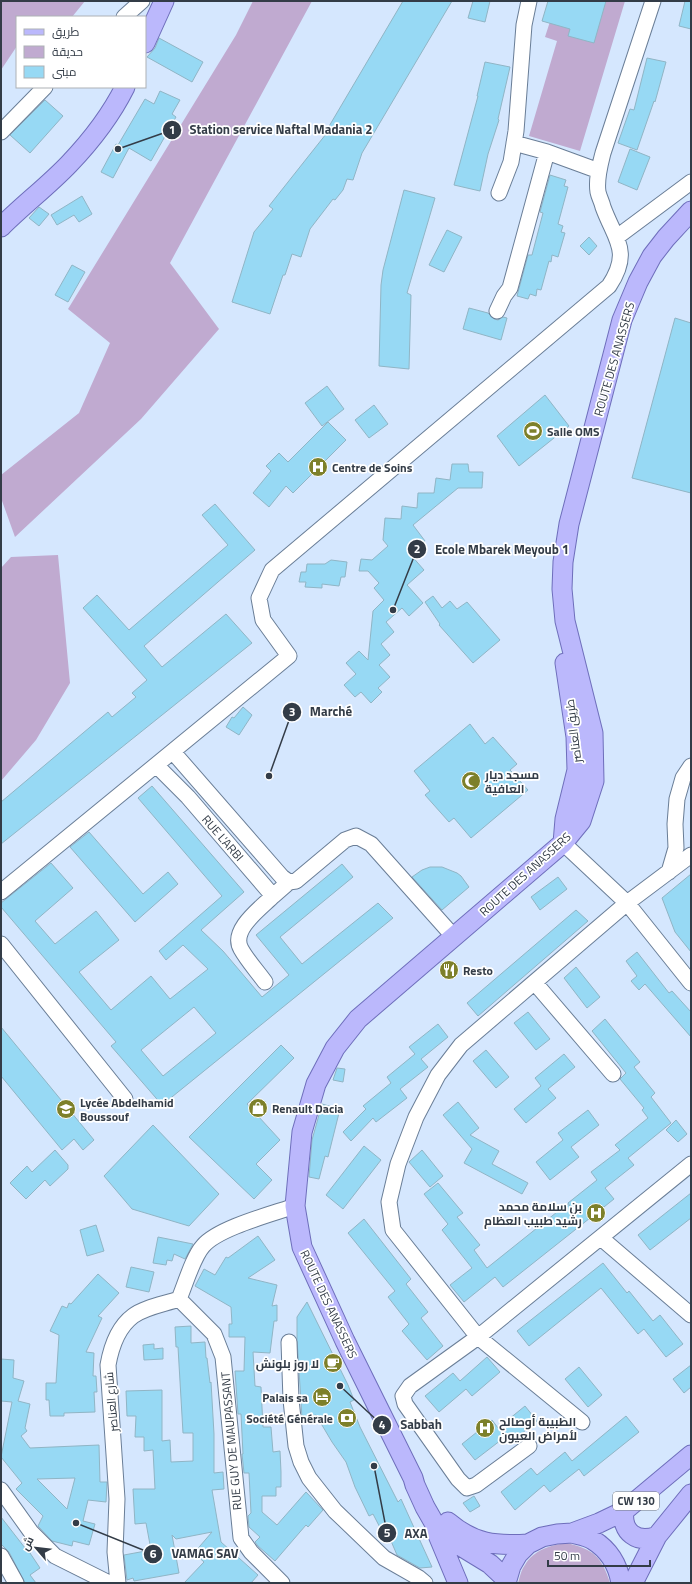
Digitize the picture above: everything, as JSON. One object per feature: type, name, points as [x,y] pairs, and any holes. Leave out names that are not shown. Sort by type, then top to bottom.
[{"type":"main road","points":[[146,41],[164,1]]},
{"type":"main road","points":[[1,227],[69,164],[94,135],[112,110],[124,88]]},
{"type":"main road","name":"ROUTE DES ANASSERS","points":[[413,1478],[345,1341],[302,1247],[294,1206],[302,1132],[316,1084],[335,1048],[358,1019],[563,843],[581,821],[594,781],[593,733],[565,621],[562,588],[563,562],[569,524],[622,320],[638,282],[652,256],[666,238],[691,212]]},
{"type":"main road","name":"طريق العناصر","points":[[563,843],[565,819],[577,770],[576,737],[565,670],[565,621]]},
{"type":"main road","name":"CW 130","points":[[572,1533],[599,1523],[624,1511],[691,1455]]},
{"type":"main road","points":[[413,1478],[458,1583]]},
{"type":"main road","points":[[413,1478],[441,1517],[460,1532],[488,1544],[508,1545],[528,1544],[542,1537],[572,1533],[592,1540],[609,1553],[619,1571],[621,1583]]},
{"type":"main road","name":"CW 130","points":[[633,1583],[657,1536],[691,1494]]},
{"type":"main road","name":"CW 130","points":[[624,1511],[624,1524],[632,1534],[644,1539],[657,1536]]},
{"type":"main road","points":[[432,1521],[449,1539],[490,1564],[506,1581],[515,1560],[528,1544]]},
{"type":"street","points":[[125,16],[142,1]]},
{"type":"street","points":[[499,193],[511,162],[514,143],[524,25],[529,1]]},
{"type":"street","points":[[1,892],[157,766],[289,656],[263,620],[258,598],[272,570],[609,286],[617,273],[621,256],[617,238],[598,192],[599,171],[603,153],[653,1]]},
{"type":"street","points":[[1,132],[44,88]]},
{"type":"street","points":[[514,143],[547,152],[599,171]]},
{"type":"street","points":[[497,311],[504,296],[510,288],[547,152]]},
{"type":"street","points":[[617,238],[691,182]]},
{"type":"street","points":[[173,752],[282,877],[289,882]]},
{"type":"street","name":"RUE L'ARBI","points":[[157,766],[188,797],[273,896]]},
{"type":"street","points":[[669,872],[676,848],[677,799],[683,778],[691,766]]},
{"type":"street","points":[[265,982],[240,948],[238,940],[240,931],[246,922],[289,882],[296,881],[345,840],[356,836],[371,844],[454,937]]},
{"type":"street","points":[[563,843],[627,903],[691,983]]},
{"type":"street","points":[[582,1422],[478,1337],[394,1230],[389,1202],[398,1164],[416,1117],[438,1075],[461,1045],[627,903],[691,855]]},
{"type":"street","points":[[1,944],[125,1099]]},
{"type":"street","points":[[535,983],[612,1074]]},
{"type":"street","points":[[529,1446],[476,1485],[467,1488],[458,1479],[405,1404],[403,1396],[410,1386],[478,1337],[602,1238],[691,1164]]},
{"type":"street","points":[[179,1299],[197,1256],[202,1247],[209,1240],[230,1229],[294,1206]]},
{"type":"street","points":[[602,1238],[691,1315]]},
{"type":"street","name":"شارع العناصر","points":[[118,1583],[115,1552],[117,1499],[108,1365],[111,1349],[119,1332],[132,1316],[179,1299]]},
{"type":"street","name":"RUE GUY DE MAUPASSANT","points":[[179,1299],[214,1334],[224,1357],[241,1538],[251,1552],[282,1583]]},
{"type":"street","points":[[289,1342],[291,1400],[296,1446],[300,1462],[309,1478],[335,1511],[384,1558],[425,1583]]},
{"type":"street","points":[[1,1490],[19,1517],[45,1547],[55,1556],[109,1583]]},
{"type":"street","points":[[1,1556],[16,1583]]},
{"type":"green space","points":[[1,1],[85,1],[73,16],[16,16],[16,48],[1,70]]},
{"type":"green space","points":[[253,1],[312,1],[170,263],[219,329],[141,419],[15,537],[1,498],[1,475],[79,413],[110,343],[68,309],[236,35]]},
{"type":"green space","points":[[581,1],[625,1],[580,151],[529,136],[557,41],[545,37],[556,3]]},
{"type":"green space","points":[[58,555],[70,683],[36,740],[1,781],[1,568],[11,557]]},
{"type":"green space","points":[[567,1543],[590,1551],[600,1560],[610,1583],[518,1583],[524,1567],[533,1556],[543,1549]]},
{"type":"building","points":[[403,1],[452,1],[362,153],[353,180],[347,179],[343,190],[335,200],[333,199],[310,229],[301,257],[292,254],[285,275],[283,275],[270,314],[232,302],[254,232],[273,209],[269,206],[330,129],[328,128]]},
{"type":"building","points":[[473,1],[490,1],[485,22],[468,18]]},
{"type":"building","points":[[548,1],[606,1],[594,43],[568,36],[570,29],[542,21]]},
{"type":"building","points":[[685,1],[691,1],[691,29],[679,26]]},
{"type":"building","points":[[159,38],[203,62],[192,82],[147,57],[155,48]]},
{"type":"building","points":[[647,58],[666,62],[655,102],[654,101],[637,150],[618,143],[630,109],[634,110]]},
{"type":"building","points":[[485,62],[510,67],[499,120],[488,154],[480,191],[454,185],[478,96]]},
{"type":"building","points":[[160,91],[180,100],[172,114],[176,117],[151,161],[129,148],[113,178],[101,172],[116,144],[118,145],[145,99],[154,104]]},
{"type":"building","points":[[45,100],[63,116],[30,153],[10,135]]},
{"type":"building","points":[[630,149],[650,157],[637,190],[618,182]]},
{"type":"building","points":[[550,175],[566,180],[564,186],[568,187],[558,224],[563,226],[561,232],[565,233],[558,257],[552,255],[551,262],[549,261],[541,290],[537,289],[536,296],[530,294],[528,299],[517,296],[528,255],[532,255],[543,213],[540,212]]},
{"type":"building","points":[[404,190],[435,198],[407,293],[411,295],[409,369],[379,366],[381,285],[383,270]]},
{"type":"building","points":[[82,196],[92,214],[79,222],[74,215],[57,225],[51,215]]},
{"type":"building","points":[[39,207],[49,214],[39,226],[29,218]]},
{"type":"building","points":[[447,230],[462,237],[444,272],[429,265]]},
{"type":"building","points":[[589,237],[597,246],[589,255],[580,246]]},
{"type":"building","points":[[72,265],[85,272],[68,302],[55,295]]},
{"type":"building","points":[[469,308],[488,313],[494,319],[498,320],[503,317],[507,318],[501,340],[463,329]]},
{"type":"building","points":[[675,318],[691,323],[691,493],[632,478]]},
{"type":"building","points":[[327,386],[344,409],[322,426],[305,403]]},
{"type":"building","name":"Salle OMS","points":[[545,395],[569,426],[519,466],[497,436]]},
{"type":"building","points":[[374,405],[388,424],[369,438],[355,420]]},
{"type":"building","points":[[328,422],[346,440],[293,493],[286,486],[269,507],[253,493],[271,471],[266,466],[279,453],[288,462]]},
{"type":"building","points":[[452,464],[468,464],[469,472],[483,472],[482,488],[458,488],[413,525],[425,541],[410,554],[424,570],[407,585],[423,603],[409,616],[402,608],[386,622],[394,632],[381,644],[390,655],[379,665],[390,677],[378,688],[382,692],[371,703],[361,692],[355,697],[344,685],[356,674],[346,663],[359,651],[368,660],[373,611],[384,600],[374,588],[379,583],[368,571],[359,571],[361,559],[372,560],[388,546],[383,540],[385,518],[401,519],[402,506],[417,508],[418,493],[434,493],[436,478],[450,480]]},
{"type":"building","points":[[215,504],[255,550],[144,646],[162,667],[226,614],[252,643],[1,844],[1,802],[108,712],[112,717],[136,697],[132,693],[147,680],[83,608],[97,595],[129,630],[228,545],[202,515]]},
{"type":"building","points":[[331,560],[347,562],[345,577],[341,577],[339,586],[322,584],[322,588],[305,587],[306,582],[299,582],[301,572],[306,572],[307,564],[325,564]]},
{"type":"building","points":[[433,596],[442,608],[450,601],[457,609],[467,602],[500,640],[473,663],[439,625],[440,624],[425,602]]},
{"type":"building","points":[[243,707],[252,715],[239,735],[226,727],[232,717],[234,718]]},
{"type":"building","name":"مسجد ديار العافية","points":[[470,724],[485,744],[493,737],[517,764],[510,770],[528,790],[471,838],[454,818],[449,822],[425,795],[430,791],[414,771]]},
{"type":"building","points":[[152,786],[244,892],[201,930],[223,951],[262,997],[289,975],[256,935],[342,864],[353,877],[280,937],[302,964],[378,903],[393,918],[162,1105],[111,1046],[116,1042],[1,907],[1,903],[51,863],[73,888],[35,921],[55,944],[96,911],[119,940],[79,972],[111,1010],[151,976],[170,999],[208,969],[183,945],[166,960],[159,951],[222,896],[138,798]],"holes":[[[194,1007],[216,1033],[163,1076],[141,1050]]]},
{"type":"building","points":[[89,832],[143,894],[168,872],[178,884],[135,922],[70,847]]},
{"type":"building","points":[[430,867],[442,867],[457,873],[469,887],[442,910],[412,877],[422,870]]},
{"type":"building","points":[[691,874],[691,952],[675,932],[662,898]]},
{"type":"building","points":[[558,877],[567,889],[540,910],[531,897]]},
{"type":"building","points":[[576,910],[588,921],[478,1016],[467,1003]]},
{"type":"building","points":[[637,952],[669,993],[672,991],[691,1012],[691,1037],[645,984],[639,990],[631,981],[637,976],[626,961]]},
{"type":"building","points":[[576,967],[600,997],[587,1008],[564,978]]},
{"type":"building","points":[[528,1012],[550,1039],[536,1050],[514,1023]]},
{"type":"building","points":[[605,1019],[640,1062],[634,1067],[655,1093],[651,1097],[671,1123],[628,1158],[634,1165],[605,1188],[614,1199],[503,1287],[495,1277],[464,1302],[450,1285],[472,1268],[442,1230],[448,1224],[424,1194],[438,1183],[463,1213],[457,1217],[480,1245],[474,1250],[487,1268],[567,1204],[570,1206],[568,1203],[597,1180],[591,1172],[620,1150],[615,1145],[648,1118],[642,1110],[644,1108],[620,1079],[626,1073],[592,1031]]},
{"type":"building","points":[[438,1024],[448,1037],[421,1059],[428,1067],[400,1089],[407,1098],[376,1122],[373,1118],[351,1141],[343,1132],[366,1109],[363,1106],[391,1083],[387,1077],[415,1054],[409,1047]]},
{"type":"building","points":[[1,1027],[94,1140],[83,1150],[74,1139],[62,1150],[1,1076]]},
{"type":"building","points":[[281,1045],[294,1058],[247,1104],[280,1140],[256,1164],[272,1180],[254,1199],[189,1137]]},
{"type":"building","points":[[486,1050],[509,1077],[496,1088],[473,1061]]},
{"type":"building","points":[[564,1054],[575,1067],[548,1089],[556,1098],[526,1123],[514,1109],[541,1086],[535,1078]]},
{"type":"building","points":[[337,1068],[345,1069],[343,1082],[333,1080]]},
{"type":"building","points":[[458,1102],[479,1128],[470,1135],[499,1151],[492,1164],[528,1183],[522,1194],[464,1163],[472,1149],[443,1115]]},
{"type":"building","points":[[322,1104],[340,1109],[328,1157],[325,1156],[319,1179],[309,1177],[312,1140]]},
{"type":"building","points":[[588,1110],[599,1125],[571,1147],[579,1157],[550,1180],[536,1162],[563,1140],[558,1133]]},
{"type":"building","points":[[676,1120],[687,1134],[678,1142],[666,1130]]},
{"type":"building","points":[[153,1125],[219,1194],[189,1226],[132,1209],[104,1176]]},
{"type":"building","points":[[364,1146],[381,1160],[343,1209],[326,1195]]},
{"type":"building","points":[[55,1150],[68,1165],[68,1169],[50,1186],[45,1180],[26,1199],[10,1183],[27,1166],[32,1172]]},
{"type":"building","points":[[422,1150],[443,1176],[430,1187],[409,1162]]},
{"type":"building","points":[[691,1193],[691,1218],[650,1250],[638,1235]]},
{"type":"building","points":[[364,1219],[411,1279],[406,1284],[428,1312],[421,1318],[443,1346],[427,1360],[402,1331],[409,1324],[388,1297],[395,1291],[348,1233]]},
{"type":"building","points":[[96,1225],[104,1251],[87,1256],[80,1230]]},
{"type":"building","points":[[258,1236],[275,1260],[248,1278],[277,1285],[272,1306],[277,1305],[277,1321],[274,1321],[270,1353],[253,1352],[255,1386],[261,1387],[263,1427],[271,1427],[273,1452],[280,1451],[281,1472],[281,1487],[276,1487],[276,1496],[262,1496],[262,1512],[277,1525],[306,1492],[323,1510],[308,1527],[306,1525],[275,1561],[258,1546],[255,1542],[260,1537],[249,1527],[248,1516],[251,1513],[249,1473],[244,1473],[241,1414],[238,1414],[235,1371],[244,1371],[245,1337],[229,1337],[229,1324],[232,1324],[231,1307],[195,1286],[204,1269],[215,1275],[226,1257],[228,1258]]},
{"type":"building","points":[[158,1237],[193,1244],[185,1259],[174,1254],[172,1261],[167,1260],[166,1265],[153,1263]]},
{"type":"building","points":[[603,1263],[627,1293],[629,1291],[653,1321],[660,1315],[683,1344],[666,1357],[644,1329],[638,1334],[601,1288],[529,1346],[517,1331]]},
{"type":"building","points":[[131,1267],[154,1272],[149,1292],[126,1287]]},
{"type":"building","points":[[98,1274],[119,1293],[98,1316],[102,1318],[86,1352],[94,1353],[93,1376],[96,1376],[97,1392],[94,1392],[95,1412],[64,1413],[64,1416],[50,1416],[49,1400],[46,1400],[46,1383],[56,1383],[59,1335],[50,1331],[62,1306],[67,1308],[69,1303],[71,1304]]},
{"type":"building","points":[[307,1302],[348,1385],[354,1400],[350,1402],[360,1427],[398,1502],[401,1499],[432,1567],[420,1568],[397,1555],[391,1541],[388,1543],[373,1514],[369,1516],[355,1487],[346,1462],[316,1415],[302,1418],[297,1317]]},
{"type":"building","points":[[191,1326],[191,1343],[205,1342],[210,1383],[211,1382],[214,1434],[214,1473],[223,1472],[224,1489],[212,1490],[221,1542],[258,1575],[251,1583],[184,1583],[204,1562],[194,1553],[212,1532],[176,1539],[172,1535],[179,1573],[134,1581],[133,1578],[127,1580],[124,1555],[151,1550],[146,1523],[135,1524],[133,1489],[155,1489],[153,1450],[144,1451],[144,1437],[135,1437],[136,1416],[127,1416],[126,1391],[162,1390],[162,1441],[170,1440],[171,1462],[193,1461],[193,1433],[183,1433],[178,1347],[176,1347],[175,1327]]},
{"type":"building","points":[[154,1344],[154,1349],[163,1348],[163,1359],[144,1360],[143,1345]]},
{"type":"building","points":[[487,1357],[500,1372],[472,1396],[466,1389],[439,1412],[425,1396],[453,1373],[460,1381]]},
{"type":"building","points":[[1,1359],[14,1360],[13,1378],[24,1381],[18,1401],[30,1404],[25,1428],[27,1431],[21,1436],[30,1448],[99,1445],[100,1482],[107,1482],[106,1502],[88,1500],[83,1521],[95,1524],[89,1545],[73,1541],[72,1546],[52,1541],[38,1526],[43,1516],[16,1489],[22,1483],[1,1457],[12,1402],[1,1401]],"holes":[[[75,1478],[67,1509],[37,1479]]]},
{"type":"building","points":[[691,1365],[691,1387],[684,1393],[673,1379]]},
{"type":"building","points":[[579,1367],[602,1395],[588,1407],[565,1379]]},
{"type":"building","points":[[525,1406],[537,1421],[510,1443],[505,1437],[475,1460],[462,1444],[492,1420],[498,1428]]},
{"type":"building","points":[[626,1416],[639,1432],[584,1476],[579,1469],[550,1492],[544,1485],[515,1510],[501,1492],[531,1468],[537,1475],[565,1452],[572,1461]]},
{"type":"building","points":[[474,1496],[480,1506],[470,1512],[463,1503]]},
{"type":"building","points":[[1,1517],[25,1548],[26,1547],[40,1568],[30,1575],[36,1583],[25,1583],[9,1552],[1,1544]]},
{"type":"place","name":"Station service Naftal Madania 2","points":[[118,149]]},
{"type":"place","name":"Salle OMS","points":[[533,431]]},
{"type":"place","name":"Centre de Soins","points":[[318,467]]},
{"type":"place","name":"Ecole Mbarek Meyoub 1","points":[[393,610]]},
{"type":"place","name":"Marché","points":[[269,776]]},
{"type":"place","name":"مسجد ديار العافية","points":[[471,781]]},
{"type":"place","name":"Resto","points":[[449,970]]},
{"type":"place","name":"Renault Dacia","points":[[258,1108]]},
{"type":"place","name":"Lycée Abdelhamid Boussouf","points":[[66,1109]]},
{"type":"place","name":"بن سلامة محمد رشيد طبيب العظام","points":[[596,1213]]},
{"type":"place","name":"لا روز بلونش","points":[[333,1363]]},
{"type":"place","name":"Sabbah","points":[[340,1386]]},
{"type":"place","name":"Palais sa","points":[[322,1397]]},
{"type":"place","name":"Société Générale","points":[[347,1418]]},
{"type":"place","name":"الطبيبة أوصالح لأمراض العيون","points":[[485,1428]]},
{"type":"place","name":"AXA","points":[[374,1466]]},
{"type":"place","name":"VAMAG SAV","points":[[76,1523]]}]
